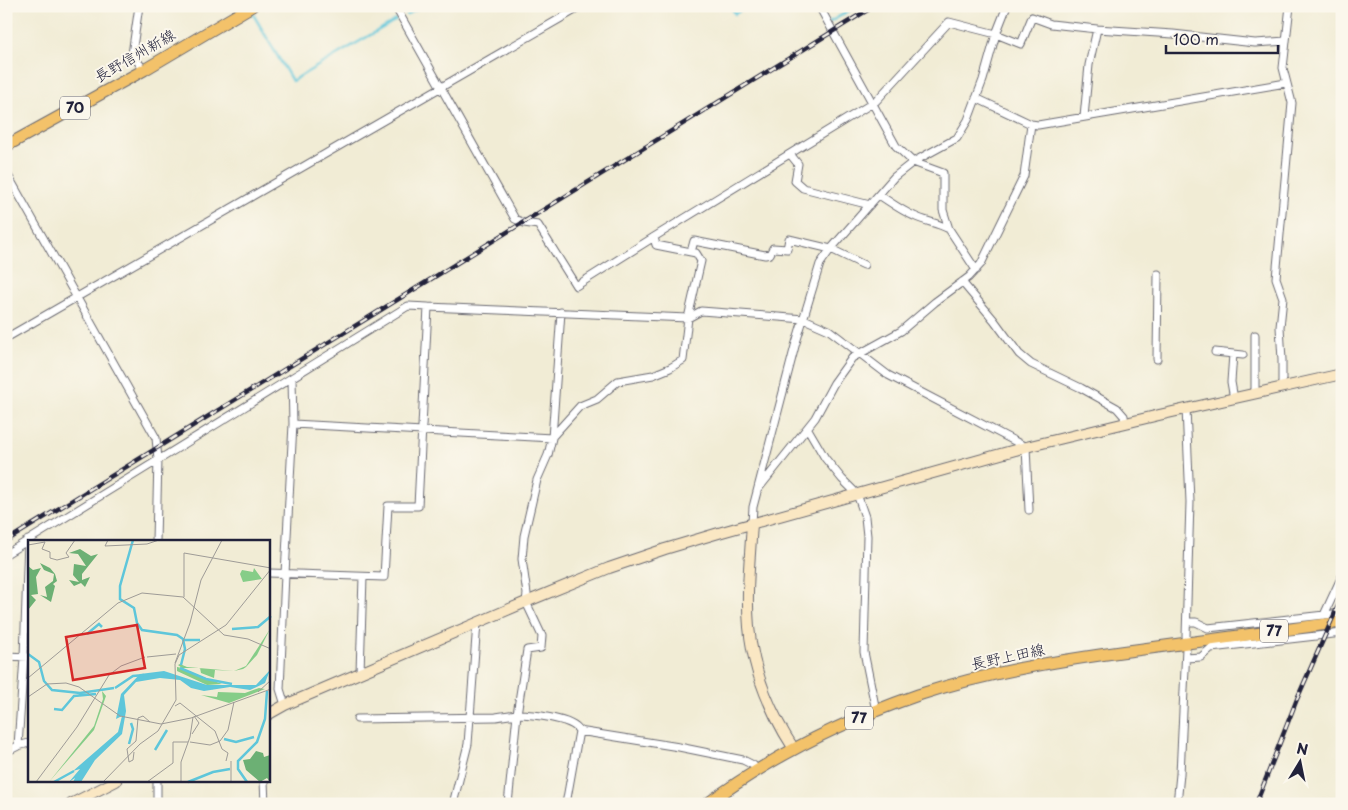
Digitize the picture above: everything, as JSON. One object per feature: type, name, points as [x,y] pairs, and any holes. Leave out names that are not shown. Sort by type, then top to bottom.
[{"type":"main road","name":"長野信州新線","points":[[6,146],[144,70],[252,6]]},
{"type":"main road","name":"長野上田線","points":[[707,804],[794,749],[855,719],[946,687],[1026,667],[1105,654],[1342,622]]},
{"type":"street","points":[[139,6],[132,54],[144,70]]},
{"type":"street","points":[[394,6],[515,219],[538,225],[576,286],[872,104],[949,22],[996,34],[1021,44],[1032,17],[1051,24],[1097,29],[1173,34],[1255,43],[1286,41]]},
{"type":"street","points":[[6,338],[375,126],[440,86],[582,6]]},
{"type":"street","points":[[818,6],[896,146],[913,162],[943,173],[943,210],[949,229],[976,270]]},
{"type":"street","points":[[794,749],[766,697],[753,656],[748,611],[752,523],[757,491],[816,275],[820,264],[831,249],[894,177],[913,162],[957,138],[968,120],[1007,6]]},
{"type":"street","points":[[1282,387],[1280,326],[1283,298],[1276,278],[1292,103],[1284,68],[1290,6]]},
{"type":"street","points":[[1084,117],[1089,65],[1097,29]]},
{"type":"street","points":[[976,98],[1031,124],[1038,124],[1286,83]]},
{"type":"street","points":[[757,491],[808,428],[844,367],[852,358],[901,331],[962,282],[981,264],[1024,176],[1031,124]]},
{"type":"street","points":[[790,154],[798,164],[795,181],[803,188],[870,205]]},
{"type":"street","points":[[6,172],[156,438],[158,459],[156,540]]},
{"type":"street","points":[[879,195],[914,217],[936,222],[949,229]]},
{"type":"street","points":[[552,438],[580,406],[597,399],[618,381],[653,375],[683,360],[688,318],[701,261],[696,253],[656,245],[654,237]]},
{"type":"street","points":[[691,252],[694,241],[765,255],[770,254],[773,248],[786,249],[789,239],[831,249],[864,265]]},
{"type":"street","points":[[1157,359],[1158,274]]},
{"type":"street","points":[[962,282],[1020,354],[1031,364],[1117,408],[1124,416],[1125,424]]},
{"type":"street","points":[[6,554],[408,306],[688,318],[701,311],[804,319],[829,330],[888,375],[1026,447]]},
{"type":"street","points":[[270,573],[384,577],[388,506],[418,506],[428,307]]},
{"type":"street","points":[[508,804],[517,714],[527,650],[541,648],[542,636],[526,602],[527,594],[522,559],[524,536],[537,480],[548,455],[552,438],[561,312]]},
{"type":"street","points":[[1255,335],[1255,394]]},
{"type":"street","points":[[1215,352],[1243,355]]},
{"type":"street","points":[[1233,354],[1231,382],[1234,398]]},
{"type":"street","points":[[270,713],[360,672],[526,602],[609,568],[665,549],[1026,447],[1186,408],[1342,374]]},
{"type":"street","points":[[285,705],[280,690],[294,424],[292,378]]},
{"type":"street","points":[[1177,804],[1187,643],[1190,502],[1186,408]]},
{"type":"street","points":[[294,424],[552,438]]},
{"type":"street","points":[[808,428],[825,458],[842,480],[857,494],[865,518],[867,536],[864,652],[876,711]]},
{"type":"street","points":[[1026,447],[1029,510]]},
{"type":"street","points":[[18,746],[27,657],[28,540]]},
{"type":"street","points":[[1324,615],[1342,576]]},
{"type":"street","points":[[360,672],[363,577]]},
{"type":"street","points":[[1187,622],[1196,622],[1208,628],[1342,612]]},
{"type":"street","points":[[453,804],[468,744],[477,623]]},
{"type":"street","points":[[1186,658],[1201,657],[1211,648],[1342,634]]},
{"type":"street","points":[[6,656],[27,657]]},
{"type":"street","points":[[357,718],[470,718],[517,714],[569,722],[577,726],[578,731],[566,804]]},
{"type":"street","points":[[578,731],[679,747],[743,760],[754,765],[758,770]]},
{"type":"street","points":[[6,752],[28,743]]},
{"type":"street","points":[[71,804],[114,782]]},
{"type":"street","points":[[157,782],[157,804]]},
{"type":"street","points":[[264,782],[265,804]]},
{"type":"waterway","points":[[407,15],[422,6]]},
{"type":"waterway","points":[[731,6],[735,14],[748,6]]},
{"type":"waterway","points":[[830,21],[857,6]]},
{"type":"waterway","points":[[253,14],[292,81],[396,20]]},
{"type":"railway","points":[[6,541],[874,6]]},
{"type":"railway","points":[[1256,804],[1297,699],[1342,597]]}]
